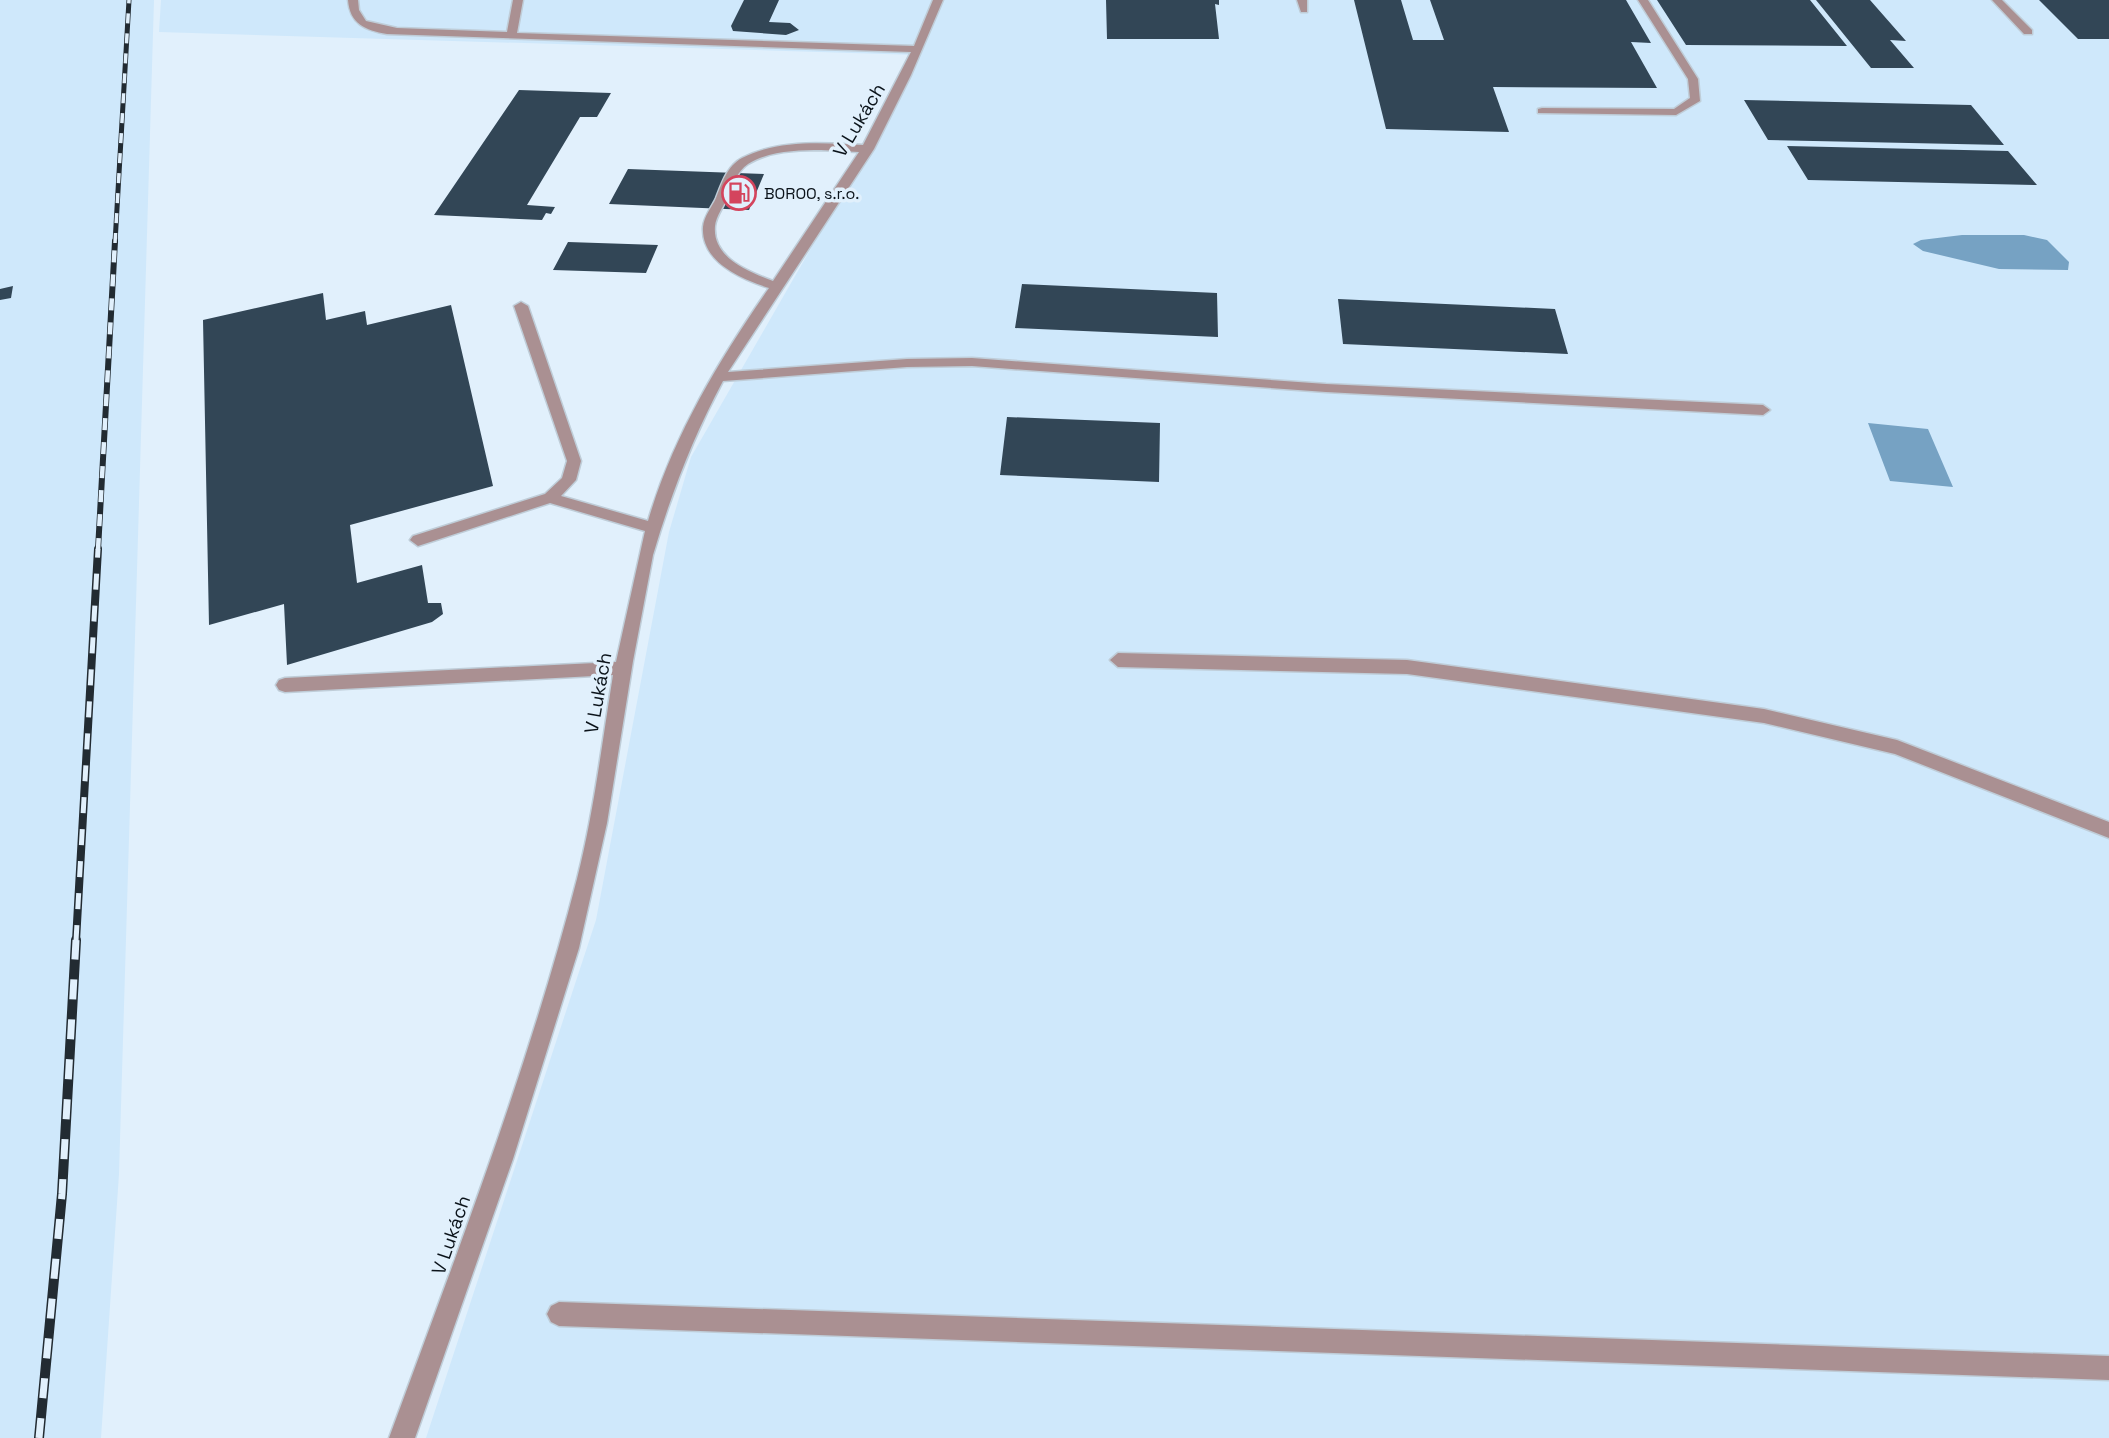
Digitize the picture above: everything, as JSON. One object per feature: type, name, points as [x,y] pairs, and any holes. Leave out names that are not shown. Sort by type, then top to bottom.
[{"type":"street","points":[[353,0],[352,14],[359,23],[376,29],[918,50]]},
{"type":"street","points":[[511,36],[518,0]]},
{"type":"street","name":"V Lukách","points":[[402,1438],[558,993],[588,870],[652,528],[680,452],[719,377],[867,149],[903,86],[938,0]]},
{"type":"street","points":[[1542,111],[1676,112],[1696,99],[1693,79],[1643,0]]},
{"type":"street","points":[[1997,0],[2028,32]]},
{"type":"street","points":[[777,286],[744,275],[726,263],[715,247],[709,227],[734,170],[753,158],[801,146],[867,149]]},
{"type":"street","points":[[418,540],[550,498],[569,480],[574,461],[522,306]]},
{"type":"street","points":[[719,377],[908,363],[972,362],[1326,388],[1763,410]]},
{"type":"street","points":[[550,498],[652,528]]},
{"type":"street","points":[[1118,660],[1407,667],[1764,716],[1897,747],[2109,830]]},
{"type":"street","points":[[285,685],[624,668]]},
{"type":"street","points":[[559,1314],[2109,1368]]},
{"type":"shaded area","points":[[0,0],[154,0],[119,1174],[101,1438],[0,1438]]},
{"type":"shaded area","points":[[161,0],[2109,0],[2109,1438],[426,1438],[596,920],[669,532],[691,457],[868,149],[917,55],[159,32]]},
{"type":"water","points":[[1962,235],[2024,235],[2047,240],[2069,262],[2068,270],[1999,269],[1923,251],[1913,244],[1921,240]]},
{"type":"water","points":[[1868,423],[1928,429],[1953,487],[1890,481]]},
{"type":"building","points":[[744,0],[779,0],[769,22],[790,23],[799,30],[786,35],[733,31],[731,26]]},
{"type":"building","points":[[1106,0],[1219,0],[1219,5],[1215,4],[1219,39],[1107,39]]},
{"type":"building","points":[[1354,0],[1401,0],[1413,40],[1444,40],[1430,0],[1626,0],[1651,43],[1631,42],[1657,88],[1493,87],[1509,132],[1386,129]]},
{"type":"building","points":[[1657,0],[1810,0],[1847,46],[1686,45]]},
{"type":"building","points":[[1816,0],[1870,0],[1906,41],[1890,40],[1914,68],[1871,68]]},
{"type":"building","points":[[2039,0],[2109,0],[2109,39],[2078,39]]},
{"type":"building","points":[[519,90],[611,93],[597,117],[580,117],[527,205],[555,207],[551,214],[546,213],[542,220],[434,215]]},
{"type":"building","points":[[1744,100],[1971,105],[2004,145],[1768,140]]},
{"type":"building","points":[[1787,146],[2008,151],[2037,185],[1808,180]]},
{"type":"building","points":[[628,169],[764,174],[749,210],[609,204]]},
{"type":"building","points":[[568,242],[658,245],[646,273],[553,270]]},
{"type":"building","points":[[1022,284],[1217,293],[1218,337],[1015,328]]},
{"type":"building","points":[[13,286],[11,298],[0,300],[0,289]]},
{"type":"building","points":[[323,293],[326,320],[365,311],[367,325],[451,305],[493,486],[350,525],[357,583],[422,565],[428,603],[441,603],[443,614],[432,622],[287,665],[284,604],[209,625],[203,320]]},
{"type":"building","points":[[1338,299],[1555,309],[1568,354],[1343,344]]},
{"type":"building","points":[[1007,417],[1160,423],[1159,482],[1000,475]]},
{"type":"railway","points":[[115,243],[129,0]]},
{"type":"railway","points":[[98,550],[115,241]]},
{"type":"railway","points":[[76,941],[98,549]]},
{"type":"railway","points":[[39,1438],[62,1194],[76,940]]},
{"type":"place","name":"BOROO, s.r.o.","points":[[739,193]]}]
